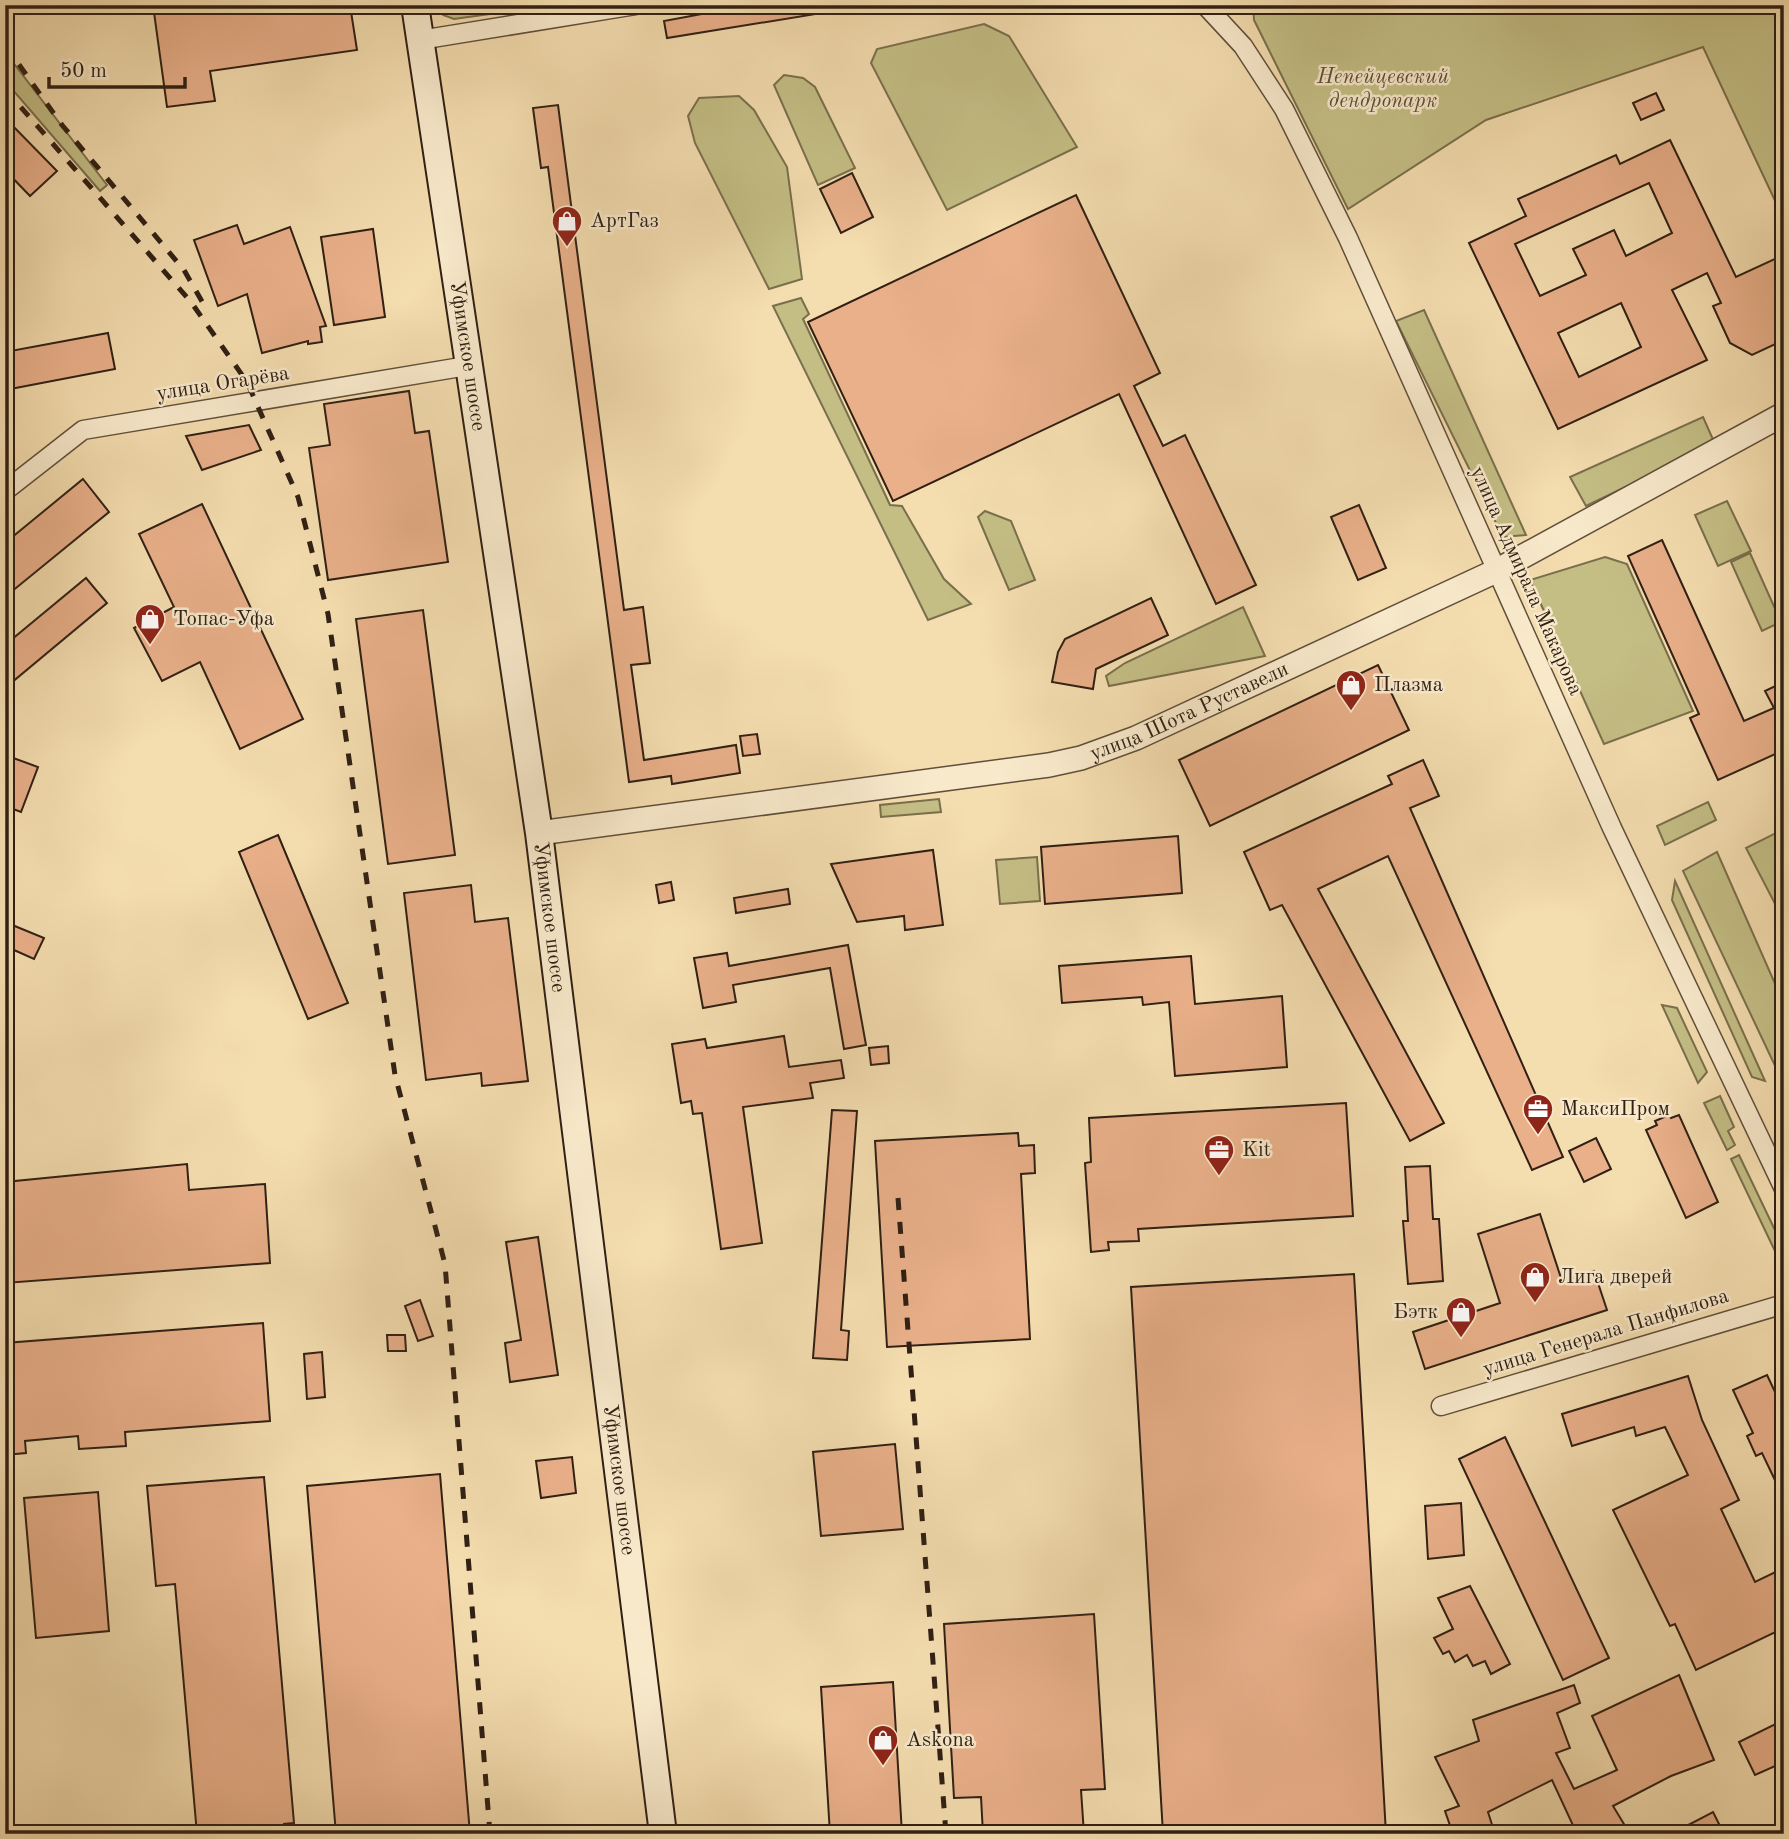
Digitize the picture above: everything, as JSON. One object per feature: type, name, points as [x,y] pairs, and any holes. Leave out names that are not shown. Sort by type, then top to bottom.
[{"type":"main road","name":"Уфимское шоссе","points":[[415,5],[539,833],[663,1834]]},
{"type":"street","points":[[420,40],[636,5]]},
{"type":"street","name":"улица Адмирала Макарова","points":[[1205,5],[1243,46],[1284,109],[1348,238],[1612,828],[1784,1189]]},
{"type":"street","name":"улица Огарёва","points":[[5,491],[83,430],[467,366]]},
{"type":"street","name":"улица Шота Руставели","points":[[539,833],[1049,765],[1081,758],[1167,724],[1496,571],[1784,414]]},
{"type":"street","name":"улица Генерала Панфилова","points":[[1441,1406],[1784,1304]]},
{"type":"green space","points":[[439,5],[556,5],[454,19],[443,15]]},
{"type":"green space","name":"Непейцевский дендропарк","points":[[1253,5],[1784,5],[1784,220],[1703,47],[1486,120],[1348,209],[1254,20]]},
{"type":"green space","points":[[984,24],[1009,36],[1077,147],[947,210],[871,63],[877,49]]},
{"type":"green space","points":[[5,52],[107,185],[100,191],[5,81]]},
{"type":"green space","points":[[784,75],[803,78],[815,87],[855,168],[818,185],[774,85]]},
{"type":"green space","points":[[739,96],[754,110],[787,167],[802,279],[769,289],[695,143],[688,116],[699,98]]},
{"type":"green space","points":[[801,298],[809,314],[803,319],[890,505],[902,506],[944,579],[971,604],[928,620],[773,306]]},
{"type":"green space","points":[[1424,310],[1526,535],[1503,537],[1396,321]]},
{"type":"green space","points":[[1703,417],[1715,444],[1586,506],[1570,477]]},
{"type":"green space","points":[[1727,501],[1751,551],[1718,566],[1695,515]]},
{"type":"green space","points":[[985,511],[1011,521],[1035,580],[1009,590],[978,517]]},
{"type":"green space","points":[[1750,553],[1781,622],[1762,631],[1731,562]]},
{"type":"green space","points":[[1605,557],[1627,564],[1693,711],[1604,744],[1530,580]]},
{"type":"green space","points":[[1243,607],[1265,656],[1109,686],[1106,676],[1125,663]]},
{"type":"green space","points":[[939,799],[941,812],[881,817],[880,805]]},
{"type":"green space","points":[[1708,802],[1716,820],[1665,845],[1657,826]]},
{"type":"green space","points":[[1784,829],[1784,921],[1746,848]]},
{"type":"green space","points":[[1717,852],[1784,1004],[1784,1067],[1777,1070],[1683,871]]},
{"type":"green space","points":[[1037,857],[1040,901],[1000,904],[996,860]]},
{"type":"green space","points":[[1675,881],[1765,1081],[1752,1077],[1672,900]]},
{"type":"green space","points":[[1662,1005],[1677,1008],[1707,1072],[1698,1083]]},
{"type":"green space","points":[[1720,1096],[1734,1127],[1728,1131],[1735,1145],[1727,1150],[1704,1103]]},
{"type":"green space","points":[[1739,1155],[1784,1249],[1784,1270],[1731,1159]]},
{"type":"building","points":[[153,5],[350,5],[357,50],[210,71],[215,101],[167,107]]},
{"type":"building","points":[[750,5],[821,5],[822,13],[667,38],[664,21]]},
{"type":"building","points":[[1656,93],[1664,110],[1641,120],[1633,103]]},
{"type":"building","points":[[558,105],[624,610],[643,607],[650,663],[631,665],[644,760],[736,745],[740,773],[672,784],[671,776],[629,782],[548,167],[541,168],[533,108]]},
{"type":"building","points":[[5,118],[57,171],[30,196],[5,170]]},
{"type":"building","points":[[1670,140],[1736,277],[1779,257],[1784,267],[1784,331],[1778,333],[1782,341],[1752,355],[1730,343],[1713,306],[1721,303],[1707,273],[1672,290],[1707,360],[1558,429],[1469,243],[1526,216],[1518,199],[1616,155],[1620,164]],"holes":[[[1649,183],[1672,233],[1626,256],[1614,230],[1573,249],[1586,275],[1540,296],[1515,244]],[[1621,303],[1641,347],[1579,377],[1558,333]]]},
{"type":"building","points":[[852,173],[873,217],[841,233],[820,189]]},
{"type":"building","points":[[1076,195],[1160,373],[1134,386],[1163,446],[1185,435],[1256,585],[1216,604],[1119,394],[893,501],[808,322]]},
{"type":"building","points":[[237,225],[244,244],[290,227],[326,326],[320,327],[322,342],[308,344],[308,341],[262,353],[247,294],[218,306],[194,240]]},
{"type":"building","points":[[373,229],[385,317],[334,325],[321,237]]},
{"type":"building","points":[[108,333],[115,369],[5,390],[5,352]]},
{"type":"building","points":[[409,391],[415,433],[429,431],[448,562],[328,580],[309,448],[330,445],[324,404]]},
{"type":"building","points":[[249,425],[261,450],[202,470],[186,436]]},
{"type":"building","points":[[83,479],[109,512],[5,597],[5,543]]},
{"type":"building","points":[[202,504],[303,719],[240,749],[200,662],[162,681],[134,628],[174,607],[139,534]]},
{"type":"building","points":[[1359,505],[1386,568],[1358,580],[1331,517]]},
{"type":"building","points":[[1662,540],[1744,721],[1774,708],[1765,691],[1784,682],[1784,750],[1718,780],[1690,718],[1699,714],[1628,556]]},
{"type":"building","points":[[86,578],[107,603],[5,688],[5,645]]},
{"type":"building","points":[[1151,598],[1168,635],[1096,669],[1093,689],[1052,682],[1058,652],[1065,639]]},
{"type":"building","points":[[423,610],[455,855],[388,864],[356,619]]},
{"type":"building","points":[[1378,665],[1409,730],[1210,826],[1179,760]]},
{"type":"building","points":[[757,734],[760,754],[743,756],[740,736]]},
{"type":"building","points":[[5,755],[38,767],[21,812],[5,806]]},
{"type":"building","points":[[1423,760],[1439,796],[1410,808],[1563,1157],[1532,1170],[1388,856],[1318,889],[1444,1123],[1410,1141],[1282,905],[1270,910],[1244,852],[1392,784],[1388,776]]},
{"type":"building","points":[[278,835],[348,1003],[308,1019],[239,852]]},
{"type":"building","points":[[1178,836],[1182,893],[1045,904],[1041,847]]},
{"type":"building","points":[[933,850],[943,925],[905,930],[904,916],[857,922],[831,864]]},
{"type":"building","points":[[671,882],[674,900],[659,903],[656,885]]},
{"type":"building","points":[[471,885],[475,922],[508,918],[528,1081],[482,1086],[481,1073],[426,1080],[404,893]]},
{"type":"building","points":[[788,889],[790,904],[736,913],[734,898]]},
{"type":"building","points":[[5,922],[44,938],[34,959],[5,946]]},
{"type":"building","points":[[848,945],[866,1045],[844,1049],[830,968],[733,985],[736,1002],[703,1008],[694,958],[727,953],[729,966]]},
{"type":"building","points":[[1191,956],[1195,1004],[1282,996],[1287,1067],[1175,1076],[1169,1002],[1143,1005],[1142,997],[1062,1003],[1059,966]]},
{"type":"building","points":[[784,1036],[789,1067],[841,1060],[844,1078],[810,1083],[813,1098],[743,1107],[762,1243],[721,1249],[702,1113],[693,1114],[691,1101],[681,1103],[672,1044],[705,1039],[707,1048]]},
{"type":"building","points":[[888,1046],[889,1063],[871,1065],[869,1048]]},
{"type":"building","points":[[1346,1103],[1353,1216],[1138,1229],[1139,1241],[1108,1242],[1109,1250],[1091,1252],[1085,1163],[1091,1162],[1089,1118]]},
{"type":"building","points":[[832,1110],[857,1111],[841,1330],[849,1331],[847,1360],[813,1358]]},
{"type":"building","points":[[1669,1115],[1671,1118],[1679,1115],[1718,1202],[1686,1218],[1646,1130],[1657,1125],[1655,1121]]},
{"type":"building","points":[[1018,1133],[1019,1146],[1034,1145],[1035,1173],[1021,1174],[1030,1339],[887,1347],[875,1141]]},
{"type":"building","points":[[1596,1138],[1611,1169],[1584,1182],[1569,1151]]},
{"type":"building","points":[[187,1164],[189,1190],[265,1184],[270,1263],[5,1283],[5,1182]]},
{"type":"building","points":[[1430,1166],[1433,1219],[1439,1219],[1443,1281],[1408,1284],[1403,1221],[1408,1221],[1405,1167]]},
{"type":"building","points":[[1540,1214],[1562,1281],[1594,1271],[1607,1310],[1425,1369],[1413,1332],[1500,1303],[1478,1234]]},
{"type":"building","points":[[538,1237],[558,1375],[510,1382],[505,1343],[521,1340],[506,1242]]},
{"type":"building","points":[[1354,1274],[1386,1834],[1163,1834],[1131,1287]]},
{"type":"building","points":[[420,1300],[433,1336],[418,1341],[405,1306]]},
{"type":"building","points":[[263,1323],[270,1421],[125,1432],[126,1446],[79,1449],[78,1436],[25,1441],[26,1453],[5,1455],[5,1343]]},
{"type":"building","points":[[387,1335],[405,1335],[406,1351],[388,1351]]},
{"type":"building","points":[[322,1352],[325,1397],[307,1399],[304,1354]]},
{"type":"building","points":[[1767,1375],[1784,1411],[1784,1499],[1762,1453],[1756,1456],[1747,1436],[1753,1433],[1733,1390]]},
{"type":"building","points":[[1688,1376],[1702,1420],[1739,1500],[1721,1509],[1755,1582],[1784,1568],[1784,1628],[1696,1670],[1675,1624],[1670,1626],[1613,1510],[1688,1475],[1665,1427],[1636,1436],[1634,1427],[1572,1446],[1562,1414]]},
{"type":"building","points":[[1505,1437],[1609,1658],[1563,1680],[1459,1459]]},
{"type":"building","points":[[895,1444],[903,1529],[821,1536],[813,1452]]},
{"type":"building","points":[[572,1457],[576,1493],[541,1498],[536,1461]]},
{"type":"building","points":[[440,1474],[470,1834],[336,1834],[307,1486]]},
{"type":"building","points":[[264,1477],[294,1823],[284,1824],[285,1834],[197,1834],[175,1584],[156,1586],[147,1486]]},
{"type":"building","points":[[98,1492],[109,1631],[36,1638],[24,1498]]},
{"type":"building","points":[[1461,1503],[1464,1555],[1428,1559],[1425,1506]]},
{"type":"building","points":[[1470,1586],[1510,1664],[1491,1674],[1485,1661],[1473,1666],[1467,1655],[1455,1662],[1449,1651],[1443,1654],[1434,1638],[1453,1629],[1438,1598]]},
{"type":"building","points":[[1094,1614],[1105,1789],[1081,1790],[1084,1834],[983,1834],[981,1797],[954,1798],[944,1624]]},
{"type":"building","points":[[1679,1675],[1714,1760],[1671,1776],[1613,1806],[1630,1834],[1577,1834],[1552,1780],[1488,1812],[1495,1834],[1453,1834],[1445,1811],[1459,1806],[1435,1757],[1479,1741],[1473,1720],[1574,1685],[1580,1703],[1557,1713],[1570,1748],[1556,1753],[1574,1789],[1617,1770],[1592,1716]]},
{"type":"building","points":[[893,1682],[902,1834],[830,1834],[821,1687]]},
{"type":"building","points":[[1784,1720],[1784,1762],[1755,1775],[1739,1742]]},
{"type":"building","points":[[1713,1812],[1724,1834],[1671,1834]]},
{"type":"railway","points":[[5,45],[62,125],[184,270],[208,312]]},
{"type":"railway","points":[[5,89],[191,302],[247,382],[298,497],[328,614],[395,1075],[445,1264],[490,1834]]},
{"type":"railway","points":[[898,1198],[946,1834]]},
{"type":"place","name":"АртГаз","points":[[567,248]]},
{"type":"place","name":"Топас-Уфа","points":[[150,646]]},
{"type":"place","name":"Плазма","points":[[1351,712]]},
{"type":"place","name":"МаксиПром","points":[[1538,1136]]},
{"type":"place","name":"Kit","points":[[1219,1177]]},
{"type":"place","name":"Лига дверей","points":[[1535,1304]]},
{"type":"place","name":"Бэтк","points":[[1461,1339]]},
{"type":"place","name":"Askona","points":[[883,1767]]}]
